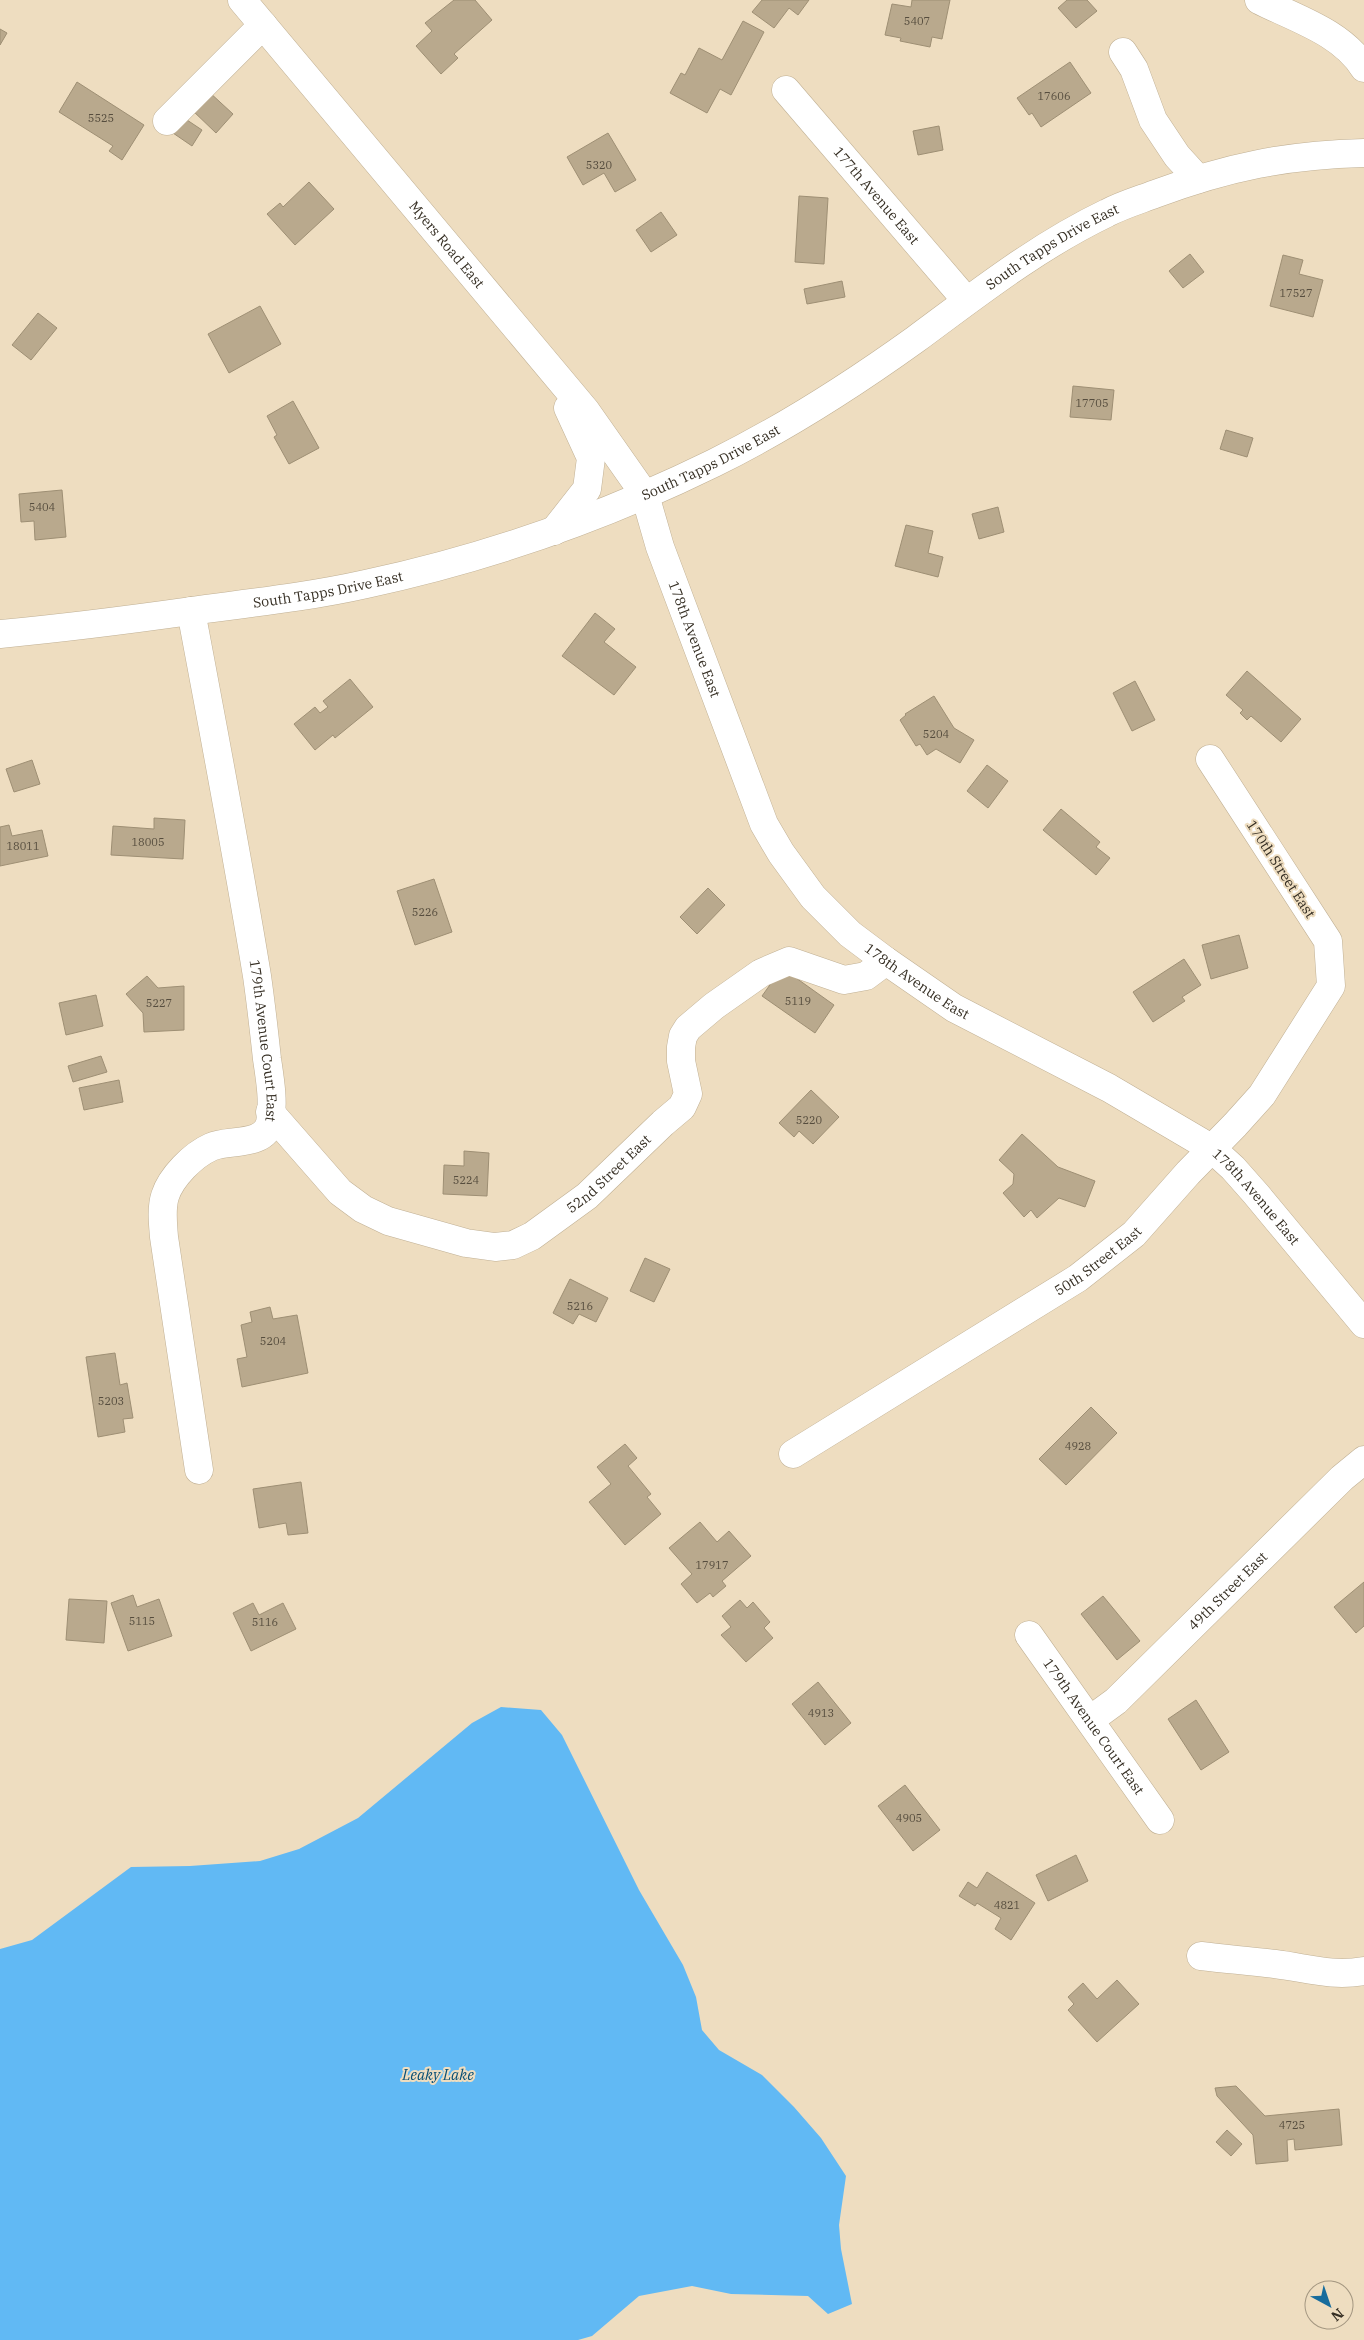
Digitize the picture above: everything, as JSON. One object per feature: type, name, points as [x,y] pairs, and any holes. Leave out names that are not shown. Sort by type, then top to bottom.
[{"type":"street","name":"Myers Road East","points":[[242,0],[586,410],[646,495]]},
{"type":"street","points":[[1258,0],[1334,38],[1351,51],[1364,68]]},
{"type":"street","points":[[167,121],[263,25]]},
{"type":"street","points":[[1123,52],[1134,69],[1153,120],[1177,156],[1198,179]]},
{"type":"street","name":"177th Avenue East","points":[[786,90],[966,300]]},
{"type":"street","name":"South Tapps Drive East","points":[[0,634],[122,622],[287,599],[365,584],[479,555],[554,531],[646,495],[714,463],[819,404],[883,362],[966,300],[1066,236],[1108,212],[1234,168],[1318,154],[1364,153]]},
{"type":"street","points":[[547,364],[591,458],[588,489],[554,531]]},
{"type":"street","name":"178th Avenue East","points":[[646,495],[660,548],[764,824],[781,853],[813,897],[850,934],[954,1008],[1109,1088],[1212,1148],[1256,1194],[1364,1324]]},
{"type":"street","name":"179th Avenue Court East","points":[[191,611],[240,875],[261,1002],[271,1092],[270,1123],[266,1132],[259,1137],[212,1146],[197,1156],[182,1170],[169,1187],[165,1197],[163,1210],[164,1237],[198,1470]]},
{"type":"street","name":"170th Street East","points":[[1210,759],[1328,941],[1331,986]]},
{"type":"street","name":"52nd Street East","points":[[270,1112],[340,1192],[363,1209],[388,1222],[466,1243],[494,1247],[513,1244],[532,1236],[587,1196],[662,1122],[682,1107],[688,1094],[681,1061],[683,1036],[688,1028],[714,1006],[761,973],[789,961],[844,980],[866,976],[886,961]]},
{"type":"street","name":"50th Street East","points":[[793,1454],[1078,1278],[1134,1234],[1262,1095],[1331,986]]},
{"type":"street","name":"49th Street East","points":[[1090,1720],[1116,1701],[1342,1478],[1364,1460]]},
{"type":"street","name":"179th Avenue Court East","points":[[1028,1635],[1160,1820]]},
{"type":"street","points":[[1201,1956],[1276,1964],[1331,1974],[1346,1974],[1364,1970]]},
{"type":"water","name":"Leaky Lake","points":[[501,1707],[541,1710],[562,1735],[639,1890],[683,1965],[696,1997],[702,2030],[719,2050],[762,2075],[794,2107],[821,2138],[846,2176],[839,2225],[841,2249],[852,2304],[828,2314],[808,2296],[731,2294],[692,2286],[639,2296],[592,2336],[578,2340],[0,2340],[0,1949],[32,1940],[131,1867],[190,1866],[260,1861],[299,1849],[358,1818],[472,1723]]},
{"type":"building","points":[[454,0],[475,0],[492,20],[454,54],[458,58],[441,74],[416,46],[432,31],[425,23]]},
{"type":"building","points":[[762,0],[809,0],[798,15],[789,8],[774,28],[752,12]]},
{"type":"building","points":[[912,0],[950,0],[942,39],[932,37],[930,47],[900,41],[901,38],[885,35],[892,4],[911,7]]},
{"type":"building","points":[[1067,0],[1087,0],[1097,11],[1076,28],[1058,8]]},
{"type":"building","points":[[743,21],[764,32],[731,95],[720,89],[707,113],[670,93],[681,73],[685,75],[699,48],[722,60]]},
{"type":"building","points":[[0,29],[7,33],[0,45]]},
{"type":"building","points":[[1070,62],[1091,93],[1041,127],[1032,113],[1029,115],[1017,98]]},
{"type":"building","points":[[77,82],[144,125],[122,160],[109,151],[113,146],[59,112]]},
{"type":"building","points":[[208,91],[233,114],[216,133],[191,109]]},
{"type":"building","points":[[184,118],[202,130],[192,146],[173,133]]},
{"type":"building","points":[[939,126],[943,150],[918,155],[913,131]]},
{"type":"building","points":[[608,133],[636,180],[615,192],[604,173],[583,185],[567,157]]},
{"type":"building","points":[[309,182],[334,209],[295,245],[267,214],[280,203],[283,207]]},
{"type":"building","points":[[799,196],[828,198],[824,264],[795,262]]},
{"type":"building","points":[[661,212],[677,235],[651,252],[636,230]]},
{"type":"building","points":[[1190,254],[1204,272],[1183,288],[1169,271]]},
{"type":"building","points":[[1283,255],[1303,260],[1299,274],[1323,280],[1313,317],[1270,306]]},
{"type":"building","points":[[842,281],[845,297],[807,304],[804,289]]},
{"type":"building","points":[[260,306],[281,344],[229,373],[208,334]]},
{"type":"building","points":[[38,313],[57,328],[31,360],[12,345]]},
{"type":"building","points":[[1073,386],[1114,390],[1111,420],[1070,417]]},
{"type":"building","points":[[293,401],[319,448],[289,464],[274,437],[277,435],[267,416]]},
{"type":"building","points":[[1226,430],[1253,438],[1247,457],[1220,449]]},
{"type":"building","points":[[62,490],[66,537],[35,540],[34,521],[21,522],[19,494]]},
{"type":"building","points":[[998,507],[1004,532],[979,539],[972,514]]},
{"type":"building","points":[[906,525],[933,531],[928,553],[943,557],[938,577],[895,566]]},
{"type":"building","points":[[595,613],[615,629],[604,642],[636,667],[614,695],[562,656]]},
{"type":"building","points":[[1247,671],[1301,719],[1281,742],[1251,716],[1247,720],[1240,713],[1243,710],[1226,695]]},
{"type":"building","points":[[350,679],[373,707],[335,738],[333,735],[315,750],[294,724],[315,707],[320,713],[328,707],[323,701]]},
{"type":"building","points":[[1135,681],[1155,720],[1132,731],[1113,693]]},
{"type":"building","points":[[934,696],[954,728],[974,740],[960,763],[936,749],[927,755],[920,744],[916,746],[900,720],[905,714]]},
{"type":"building","points":[[32,760],[40,784],[14,792],[6,769]]},
{"type":"building","points":[[987,765],[1008,781],[988,808],[967,791]]},
{"type":"building","points":[[1061,809],[1100,842],[1096,847],[1110,858],[1096,875],[1043,830]]},
{"type":"building","points":[[154,818],[185,820],[183,859],[111,855],[113,826],[154,829]]},
{"type":"building","points":[[9,825],[12,836],[42,830],[48,856],[0,866],[0,827]]},
{"type":"building","points":[[434,879],[452,932],[415,945],[397,891]]},
{"type":"building","points":[[708,888],[725,905],[697,934],[680,917]]},
{"type":"building","points":[[1239,935],[1248,968],[1211,979],[1202,945]]},
{"type":"building","points":[[1184,959],[1201,985],[1182,997],[1185,1001],[1153,1022],[1133,992]]},
{"type":"building","points":[[782,968],[834,1005],[815,1033],[762,996]]},
{"type":"building","points":[[147,976],[158,988],[184,986],[184,1030],[144,1032],[143,1013],[126,994]]},
{"type":"building","points":[[96,995],[103,1026],[66,1035],[59,1003]]},
{"type":"building","points":[[101,1056],[107,1072],[73,1082],[68,1066]]},
{"type":"building","points":[[119,1080],[123,1102],[84,1110],[79,1088]]},
{"type":"building","points":[[811,1090],[839,1117],[813,1144],[799,1131],[794,1137],[779,1123]]},
{"type":"building","points":[[1022,1134],[1058,1167],[1095,1181],[1085,1207],[1059,1198],[1037,1218],[1031,1210],[1024,1217],[1003,1193],[1013,1184],[1014,1174],[999,1160]]},
{"type":"building","points":[[464,1151],[489,1153],[487,1196],[443,1194],[444,1165],[464,1166]]},
{"type":"building","points":[[645,1258],[670,1269],[654,1302],[630,1291]]},
{"type":"building","points":[[570,1279],[608,1298],[596,1322],[579,1314],[573,1324],[553,1313]]},
{"type":"building","points":[[270,1307],[273,1319],[297,1315],[308,1373],[242,1387],[237,1359],[247,1357],[241,1325],[252,1322],[250,1312]]},
{"type":"building","points":[[115,1353],[120,1385],[127,1383],[133,1418],[123,1419],[125,1432],[98,1437],[86,1357]]},
{"type":"building","points":[[1091,1407],[1117,1433],[1066,1485],[1039,1459]]},
{"type":"building","points":[[625,1444],[637,1458],[628,1466],[651,1494],[647,1497],[661,1514],[625,1545],[589,1502],[611,1484],[597,1467]]},
{"type":"building","points":[[301,1482],[308,1533],[288,1535],[286,1523],[259,1528],[253,1489]]},
{"type":"building","points":[[700,1522],[717,1542],[729,1531],[751,1556],[722,1581],[726,1586],[713,1597],[710,1593],[697,1603],[681,1584],[692,1574],[669,1548]]},
{"type":"building","points":[[1364,1582],[1364,1626],[1356,1633],[1334,1607]]},
{"type":"building","points":[[133,1595],[137,1607],[159,1599],[172,1636],[128,1651],[111,1603]]},
{"type":"building","points":[[1103,1596],[1140,1641],[1117,1660],[1081,1614]]},
{"type":"building","points":[[69,1599],[107,1601],[104,1643],[66,1640]]},
{"type":"building","points":[[740,1600],[747,1608],[753,1602],[770,1622],[764,1628],[773,1638],[746,1662],[721,1635],[731,1627],[722,1616]]},
{"type":"building","points":[[253,1603],[259,1615],[283,1603],[296,1629],[251,1651],[233,1613]]},
{"type":"building","points":[[818,1682],[851,1723],[825,1745],[792,1704]]},
{"type":"building","points":[[1196,1700],[1229,1752],[1201,1770],[1168,1719]]},
{"type":"building","points":[[905,1785],[940,1830],[913,1851],[878,1806]]},
{"type":"building","points":[[1076,1855],[1088,1881],[1048,1901],[1036,1875]]},
{"type":"building","points":[[987,1872],[1035,1903],[1011,1940],[995,1929],[1001,1918],[977,1903],[975,1906],[959,1896],[968,1882],[977,1888]]},
{"type":"building","points":[[1117,1980],[1139,2004],[1097,2042],[1068,2010],[1074,2004],[1068,1997],[1083,1983],[1097,1999]]},
{"type":"building","points":[[1236,2086],[1265,2116],[1339,2109],[1342,2145],[1295,2150],[1294,2139],[1287,2140],[1288,2161],[1256,2164],[1253,2135],[1217,2096],[1215,2088]]},
{"type":"building","points":[[1227,2130],[1242,2144],[1231,2156],[1216,2142]]}]
